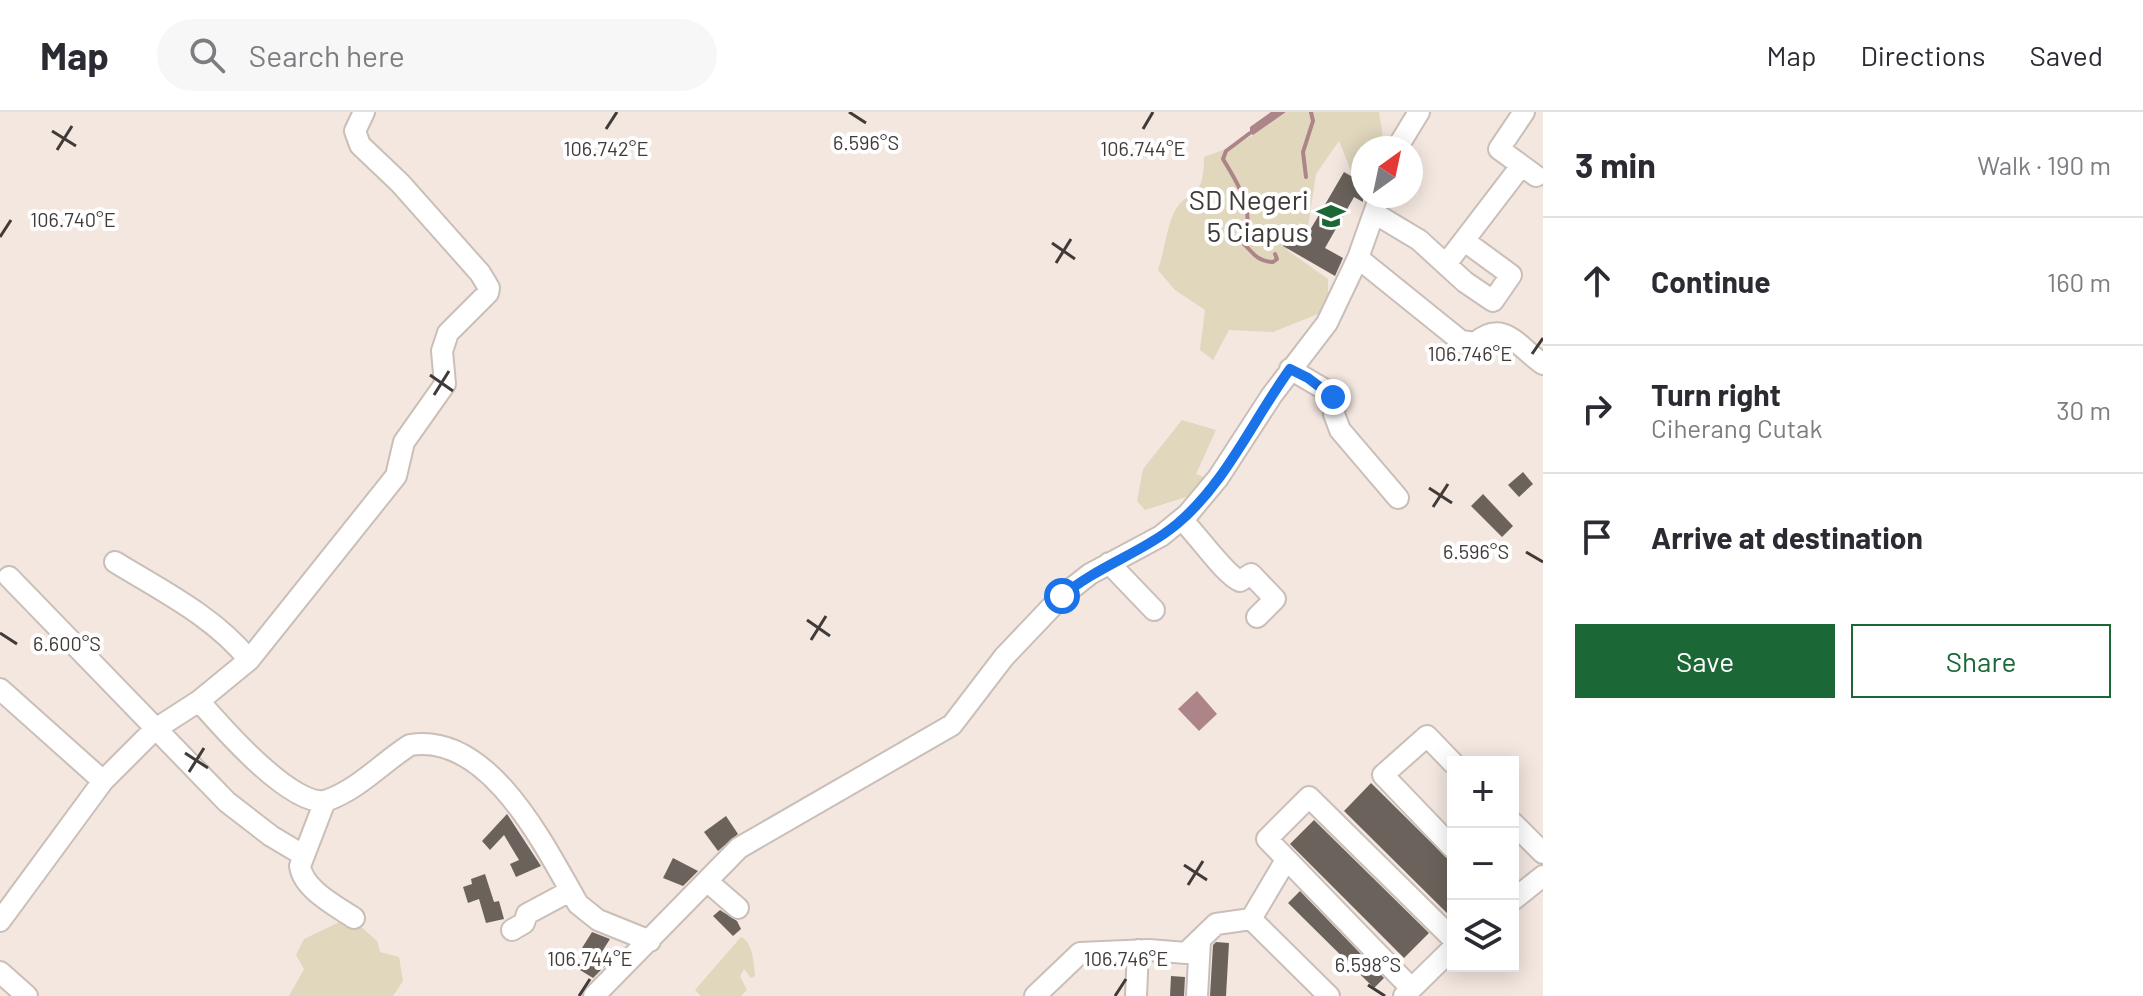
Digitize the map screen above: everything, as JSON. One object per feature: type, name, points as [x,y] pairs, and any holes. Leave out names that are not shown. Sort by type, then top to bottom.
[{"type":"street","points":[[0,921],[103,781],[154,730],[199,701],[249,660],[396,476],[400,448],[445,384],[442,351],[448,333],[488,293],[489,288],[480,273],[400,183],[360,145],[355,131],[364,112]]},
{"type":"street","points":[[1404,136],[1419,112]]},
{"type":"street","points":[[1446,264],[1529,171],[1499,149],[1519,114]]},
{"type":"street","points":[[594,996],[739,848],[952,725],[1004,657],[1080,581],[1150,542],[1182,520],[1218,478],[1290,369],[1327,323],[1358,258],[1376,208]]},
{"type":"street","points":[[1381,208],[1489,300],[1494,299],[1511,275],[1466,242]]},
{"type":"street","points":[[1358,258],[1461,341],[1475,343],[1488,333],[1498,332],[1543,364]]},
{"type":"street","points":[[1290,369],[1329,392],[1335,400],[1334,414],[1340,430],[1398,498]]},
{"type":"street","points":[[1182,520],[1204,542],[1229,576],[1240,581],[1251,574],[1275,599],[1257,617]]},
{"type":"street","points":[[115,562],[232,639],[249,660]]},
{"type":"street","points":[[1109,563],[1154,610]]},
{"type":"street","points":[[9,577],[227,802],[271,836],[303,855]]},
{"type":"street","points":[[0,689],[103,781]]},
{"type":"street","points":[[199,701],[233,742],[275,779],[311,798],[325,801]]},
{"type":"street","points":[[1447,757],[1427,736],[1383,775],[1447,842]]},
{"type":"street","points":[[354,918],[304,879],[300,866],[325,801],[376,774],[410,745],[444,745],[520,806],[570,891],[587,913],[650,941]]},
{"type":"street","points":[[1447,933],[1309,797],[1267,839],[1408,992],[1447,954]]},
{"type":"street","points":[[1518,828],[1543,853]]},
{"type":"street","points":[[1251,919],[1286,860]]},
{"type":"street","points":[[1519,895],[1543,876]]},
{"type":"street","points":[[708,882],[738,908]]},
{"type":"street","points":[[512,930],[524,923],[527,914],[570,891]]},
{"type":"street","points":[[1035,996],[1080,953],[1138,950],[1186,953],[1216,924],[1251,919]]},
{"type":"street","points":[[1251,919],[1329,996]]},
{"type":"street","points":[[1197,996],[1200,940]]},
{"type":"street","points":[[1136,996],[1138,950]]},
{"type":"street","points":[[0,972],[27,996]]},
{"type":"street","points":[[1059,996],[1061,972]]},
{"type":"shaded area","points":[[1271,112],[1286,112],[1253,135],[1250,133],[1250,127]]},
{"type":"shaded area","points":[[1287,112],[1379,112],[1383,136],[1351,136],[1351,171],[1339,141],[1316,174],[1308,227],[1300,223],[1287,250],[1328,279],[1328,310],[1273,332],[1229,330],[1213,360],[1200,350],[1205,310],[1175,290],[1158,270],[1173,215],[1201,183],[1204,157],[1237,145]]},
{"type":"shaded area","points":[[1182,420],[1216,430],[1196,474],[1211,480],[1202,492],[1145,510],[1137,501],[1143,469]]},
{"type":"shaded area","points":[[1197,691],[1217,714],[1199,731],[1178,709]]},
{"type":"shaded area","points":[[350,917],[377,941],[380,952],[399,957],[403,981],[393,996],[289,996],[304,969],[296,955],[304,939]]},
{"type":"shaded area","points":[[741,937],[750,949],[754,965],[755,976],[751,978],[744,969],[740,976],[747,990],[741,996],[701,996],[695,990]]},
{"type":"building","name":"SD Negeri 5 Ciapus","points":[[1344,172],[1351,176],[1351,202],[1325,248],[1343,258],[1335,276],[1283,246],[1293,229],[1306,237]]},
{"type":"building","points":[[1523,472],[1533,484],[1519,497],[1508,485]]},
{"type":"building","points":[[1483,494],[1513,526],[1502,537],[1471,506]]},
{"type":"building","points":[[1371,783],[1447,858],[1447,913],[1344,811]]},
{"type":"building","points":[[507,814],[541,866],[516,877],[510,864],[519,860],[504,835],[490,850],[482,841]]},
{"type":"building","points":[[726,816],[738,834],[718,851],[704,832]]},
{"type":"building","points":[[1314,820],[1429,933],[1404,958],[1290,844]]},
{"type":"building","points":[[673,858],[698,871],[683,886],[663,878]]},
{"type":"building","points":[[485,874],[494,902],[499,901],[504,919],[486,923],[479,899],[468,903],[463,887],[472,884],[471,879]]},
{"type":"building","points":[[1300,891],[1384,978],[1374,988],[1288,903]]},
{"type":"building","points":[[720,910],[737,921],[741,929],[733,936],[713,916]]},
{"type":"building","points":[[592,932],[610,939],[598,958],[582,948]]},
{"type":"building","points":[[1216,942],[1229,943],[1226,996],[1210,996],[1213,945]]},
{"type":"building","points":[[589,955],[606,965],[593,978],[580,970]]},
{"type":"building","points":[[1171,976],[1185,977],[1184,996],[1170,996]]},
{"type":"waterway","points":[[1306,177],[1303,152],[1313,121],[1311,112]]},
{"type":"waterway","points":[[1250,133],[1226,151],[1223,159],[1247,209],[1244,244],[1263,260],[1273,262],[1277,259],[1275,254]]},
{"type":"place","name":"SD Negeri 5 Ciapus","points":[[1331,216]]},
{"type":"route","points":[[1062,596],[1090,574],[1177,525],[1204,497],[1232,459],[1290,369],[1333,397]]}]
